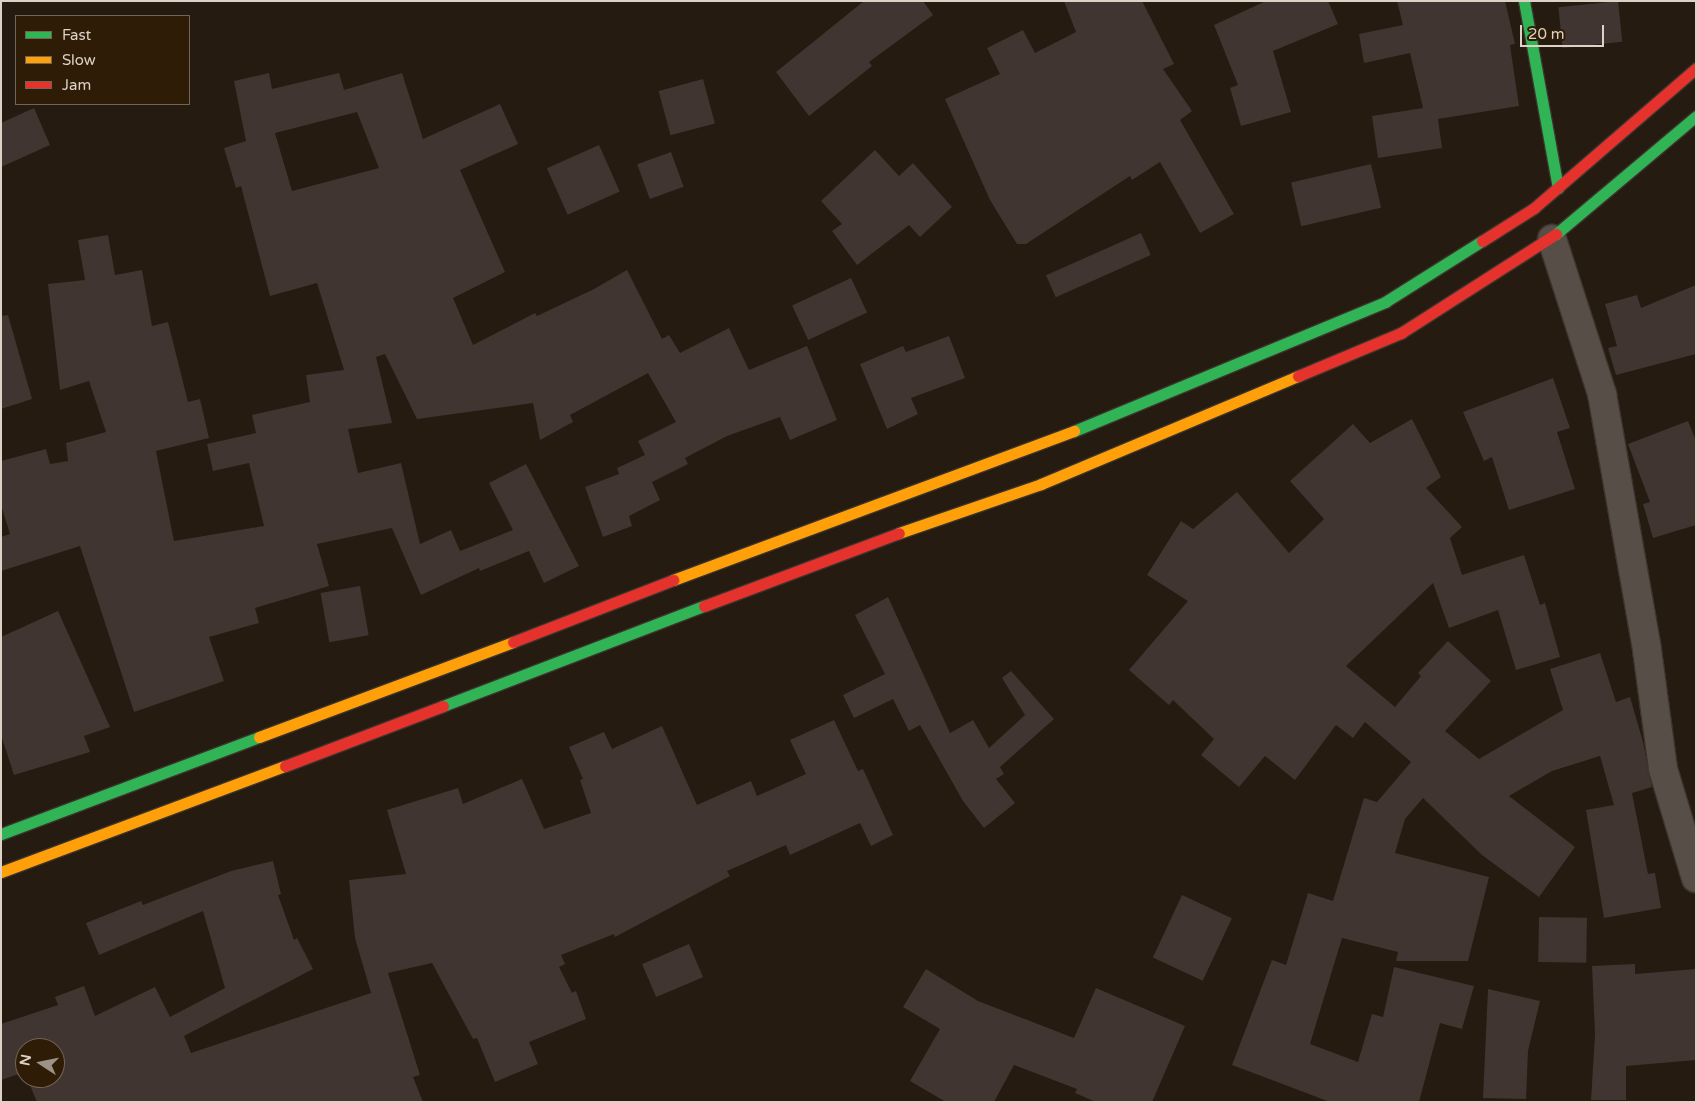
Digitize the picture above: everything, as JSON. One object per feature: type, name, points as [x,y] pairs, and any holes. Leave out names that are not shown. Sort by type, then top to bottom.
[{"type":"main road","points":[[1524,1],[1558,188]]},
{"type":"main road","points":[[1,834],[566,622],[791,532],[1047,443],[1385,302],[1534,208],[1696,68]]},
{"type":"main road","points":[[1,872],[578,655],[803,566],[1041,484],[1401,334],[1552,239],[1696,116]]},
{"type":"street","points":[[1552,239],[1602,394],[1647,650],[1663,769],[1696,878]]},
{"type":"building","points":[[864,1],[923,1],[933,15],[869,62],[872,66],[809,116],[776,72]]},
{"type":"building","points":[[1064,1],[1142,1],[1174,64],[1163,69],[1192,111],[1180,120],[1234,214],[1200,233],[1160,162],[1132,180],[1130,176],[1026,244],[1017,244],[990,200],[945,99],[1000,74],[987,48],[1023,30],[1035,53],[1076,32]]},
{"type":"building","points":[[1266,1],[1328,1],[1338,24],[1273,51],[1291,112],[1241,126],[1230,88],[1238,85],[1214,25]]},
{"type":"building","points":[[1397,1],[1505,1],[1515,44],[1510,45],[1519,106],[1438,119],[1442,148],[1378,158],[1372,116],[1423,108],[1410,53],[1364,63],[1359,34],[1403,25]]},
{"type":"building","points":[[1618,1],[1622,42],[1563,48],[1558,7]]},
{"type":"building","points":[[269,73],[272,89],[339,73],[344,90],[402,73],[423,139],[500,104],[518,144],[460,170],[505,272],[453,298],[473,345],[535,313],[537,316],[594,289],[627,270],[662,339],[669,335],[680,353],[729,328],[749,370],[807,346],[837,420],[790,440],[780,417],[727,436],[685,458],[688,464],[652,482],[660,500],[629,516],[632,526],[603,537],[585,487],[619,474],[617,468],[645,455],[638,441],[676,422],[648,373],[570,415],[573,422],[540,440],[533,403],[417,419],[385,354],[376,357],[392,423],[348,429],[358,473],[401,463],[420,544],[451,530],[460,551],[513,530],[489,483],[526,464],[579,566],[544,583],[529,551],[480,571],[479,568],[421,595],[392,528],[317,544],[329,586],[255,608],[259,623],[209,637],[224,681],[134,712],[80,546],[1,571],[1,537],[10,534],[1,505],[1,461],[46,449],[50,464],[68,461],[66,443],[106,432],[89,381],[60,390],[48,284],[85,280],[78,240],[108,235],[115,275],[142,270],[152,326],[168,322],[188,402],[200,399],[209,438],[156,451],[174,541],[264,526],[249,463],[213,471],[207,444],[256,433],[252,415],[310,402],[306,375],[344,370],[317,283],[270,296],[241,186],[236,188],[224,148],[246,141],[234,81]],"holes":[[[357,112],[379,168],[292,191],[275,133]]]},
{"type":"building","points":[[703,79],[715,123],[670,135],[659,91]]},
{"type":"building","points":[[34,108],[50,145],[1,167],[1,123]]},
{"type":"building","points":[[599,145],[620,192],[568,215],[547,168]]},
{"type":"building","points":[[875,150],[899,176],[913,163],[952,207],[920,237],[909,225],[857,265],[832,231],[842,224],[821,201]]},
{"type":"building","points":[[671,152],[684,187],[650,199],[637,164]]},
{"type":"building","points":[[1371,164],[1381,208],[1301,226],[1291,182]]},
{"type":"building","points":[[1141,233],[1151,255],[1056,297],[1046,275]]},
{"type":"building","points":[[851,278],[867,312],[808,340],[792,305]]},
{"type":"building","points":[[1696,285],[1696,354],[1616,375],[1608,348],[1617,346],[1605,304],[1637,295],[1641,308]]},
{"type":"building","points":[[8,315],[32,399],[1,409],[1,316]]},
{"type":"building","points":[[949,336],[965,378],[911,398],[918,414],[887,429],[860,364],[903,346],[906,352]]},
{"type":"building","points":[[1553,378],[1570,428],[1557,432],[1575,489],[1509,510],[1492,457],[1484,461],[1463,412]]},
{"type":"building","points":[[1412,419],[1441,477],[1426,488],[1462,527],[1450,538],[1462,575],[1524,555],[1540,605],[1545,603],[1560,657],[1516,670],[1498,610],[1449,628],[1433,583],[1346,666],[1395,707],[1421,676],[1418,673],[1448,641],[1491,681],[1445,731],[1479,759],[1563,710],[1550,669],[1600,653],[1616,702],[1630,697],[1643,742],[1652,787],[1632,793],[1648,874],[1655,873],[1661,908],[1604,918],[1586,810],[1614,805],[1600,756],[1552,771],[1509,796],[1575,847],[1539,897],[1482,855],[1423,798],[1405,819],[1395,853],[1489,877],[1468,961],[1396,961],[1398,952],[1342,938],[1310,1044],[1358,1062],[1372,1014],[1383,1017],[1394,967],[1474,986],[1462,1029],[1440,1023],[1419,1102],[1330,1102],[1232,1065],[1272,960],[1286,965],[1308,893],[1333,901],[1364,798],[1377,802],[1411,762],[1365,722],[1353,738],[1336,725],[1295,780],[1265,756],[1239,787],[1201,755],[1214,739],[1173,700],[1169,705],[1129,670],[1188,601],[1147,575],[1181,521],[1193,529],[1237,492],[1289,553],[1324,519],[1290,481],[1353,424],[1370,443]]},
{"type":"building","points":[[1688,421],[1696,441],[1696,525],[1653,538],[1643,504],[1650,502],[1628,444]]},
{"type":"building","points":[[360,586],[369,635],[329,642],[321,593]]},
{"type":"building","points":[[888,597],[950,733],[973,720],[989,748],[1025,715],[1002,678],[1011,671],[1054,719],[1000,767],[1004,774],[996,779],[1015,803],[984,828],[963,801],[920,725],[909,731],[893,699],[854,718],[843,695],[885,674],[855,615]]},
{"type":"building","points":[[58,611],[110,727],[84,736],[90,752],[14,775],[1,735],[1,637]]},
{"type":"building","points":[[834,720],[858,771],[863,769],[893,835],[871,846],[860,823],[790,855],[786,845],[727,871],[730,876],[615,937],[614,934],[561,955],[565,964],[559,967],[572,993],[576,991],[586,1019],[529,1042],[538,1064],[495,1082],[477,1038],[473,1039],[432,963],[388,973],[420,1075],[413,1077],[423,1102],[37,1102],[31,1088],[65,1088],[65,1038],[15,1038],[15,1075],[1,1080],[1,1024],[58,1005],[55,997],[84,986],[95,1016],[155,987],[170,1017],[225,988],[203,911],[99,955],[86,923],[141,901],[143,905],[231,871],[273,861],[281,894],[278,895],[294,940],[297,938],[313,969],[184,1036],[191,1053],[371,993],[355,938],[349,880],[406,874],[387,810],[458,788],[463,804],[522,779],[544,829],[591,813],[580,780],[583,779],[569,747],[604,732],[612,749],[662,726],[697,805],[751,781],[757,796],[806,774],[790,740]]},
{"type":"building","points":[[1182,895],[1232,918],[1203,981],[1153,958]]},
{"type":"building","points":[[1539,917],[1587,918],[1586,963],[1538,962]]},
{"type":"building","points":[[689,944],[703,977],[656,997],[642,964]]},
{"type":"building","points":[[1635,964],[1635,974],[1696,969],[1696,1060],[1626,1066],[1626,1100],[1591,1100],[1595,1034],[1592,966]]},
{"type":"building","points":[[926,969],[978,1001],[1074,1038],[1096,988],[1185,1026],[1152,1102],[1096,1102],[1075,1093],[1077,1089],[1014,1065],[994,1102],[946,1102],[910,1081],[940,1029],[903,1007]]},
{"type":"building","points":[[1488,989],[1540,1001],[1528,1051],[1526,1099],[1483,1098]]},
{"type":"traffic: fast","points":[[1524,1],[1558,188]]},
{"type":"traffic: fast","points":[[1556,234],[1696,116]]},
{"type":"traffic: fast","points":[[1074,431],[1385,302],[1482,241]]},
{"type":"traffic: fast","points":[[443,706],[704,606]]},
{"type":"traffic: fast","points":[[1,834],[259,737]]},
{"type":"traffic: slow","points":[[899,533],[1041,484],[1298,376]]},
{"type":"traffic: slow","points":[[673,580],[1074,431]]},
{"type":"traffic: slow","points":[[259,737],[513,642]]},
{"type":"traffic: slow","points":[[1,872],[285,766]]},
{"type":"traffic: jam","points":[[1482,241],[1534,208],[1696,68]]},
{"type":"traffic: jam","points":[[1298,376],[1401,333],[1556,234]]},
{"type":"traffic: jam","points":[[704,606],[899,533]]},
{"type":"traffic: jam","points":[[513,642],[673,580]]},
{"type":"traffic: jam","points":[[285,766],[443,706]]}]
